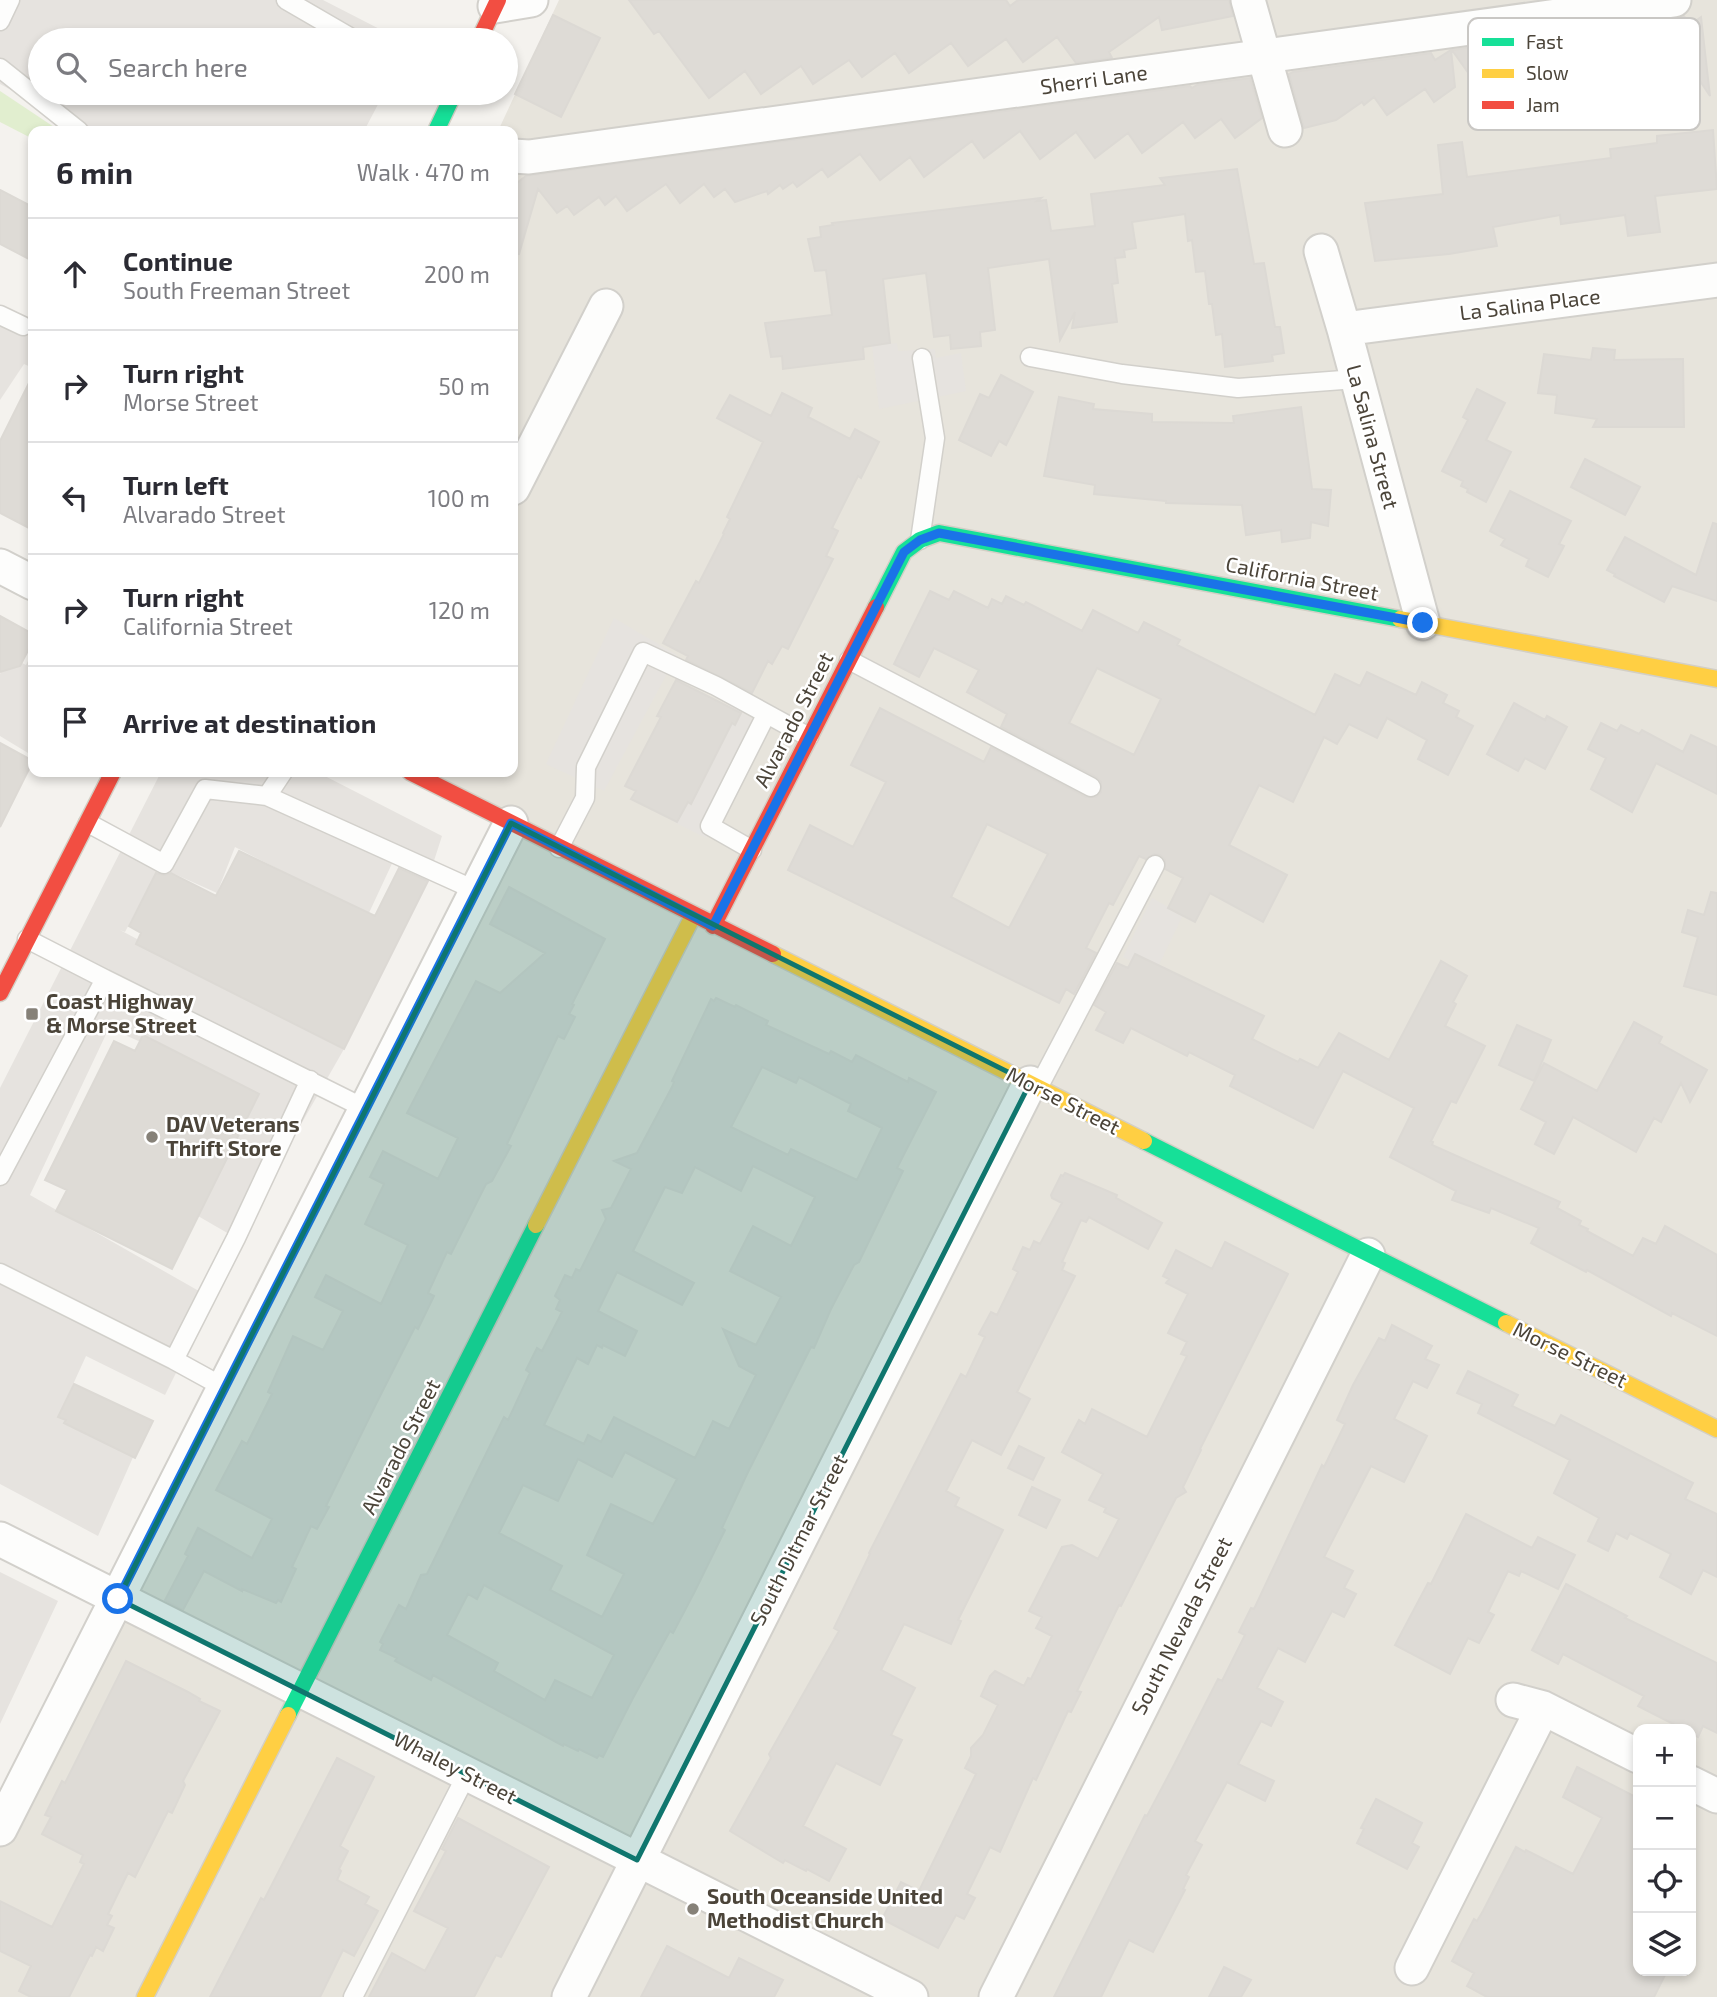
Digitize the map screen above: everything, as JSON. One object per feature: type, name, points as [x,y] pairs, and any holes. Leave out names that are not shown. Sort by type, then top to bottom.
[{"type":"street","points":[[485,28],[497,3],[531,0]]},
{"type":"street","points":[[1248,0],[1286,130]]},
{"type":"street","name":"Sherri Lane","points":[[1545,18],[1674,0]]},
{"type":"street","name":"Sherri Lane","points":[[518,156],[542,155],[1468,29]]},
{"type":"street","points":[[438,126],[445,105]]},
{"type":"street","name":"La Salina Street","points":[[1321,251],[1423,623]]},
{"type":"street","name":"La Salina Place","points":[[1344,329],[1717,280]]},
{"type":"street","points":[[518,478],[606,306]]},
{"type":"street","name":"California Street","points":[[920,540],[939,533],[1717,680]]},
{"type":"street","name":"Alvarado Street","points":[[713,926],[904,552],[920,540]]},
{"type":"street","points":[[0,566],[28,580]]},
{"type":"street","points":[[0,993],[111,777]]},
{"type":"street","name":"Morse Street","points":[[420,777],[1717,1429]]},
{"type":"street","points":[[0,1829],[511,823]]},
{"type":"street","name":"Alvarado Street","points":[[145,1997],[693,916]]},
{"type":"street","name":"South Ditmar Street","points":[[569,1997],[1034,1086]]},
{"type":"street","name":"South Nevada Street","points":[[996,1997],[1368,1255]]},
{"type":"street","name":"Whaley Street","points":[[0,1539],[911,1997]]},
{"type":"street","points":[[1412,1968],[1528,1704],[1633,1754]]},
{"type":"street","points":[[1696,1786],[1717,1796]]},
{"type":"lane","points":[[0,21],[10,0]]},
{"type":"lane","points":[[286,0],[334,28]]},
{"type":"lane","points":[[0,68],[28,90]]},
{"type":"lane","points":[[46,105],[73,126]]},
{"type":"lane","points":[[0,315],[23,326]]},
{"type":"lane","points":[[1030,357],[1122,374],[1238,388],[1356,379]]},
{"type":"lane","points":[[920,540],[935,438],[922,358]]},
{"type":"lane","points":[[559,848],[585,798],[586,767],[643,652],[716,686],[809,737]]},
{"type":"lane","points":[[849,660],[1091,787]]},
{"type":"lane","points":[[752,850],[710,827],[766,715]]},
{"type":"lane","points":[[267,796],[280,777]]},
{"type":"lane","points":[[88,823],[164,864],[205,789],[267,796],[477,891]]},
{"type":"lane","points":[[1034,1086],[1155,865]]},
{"type":"lane","points":[[27,939],[366,1109]]},
{"type":"lane","points":[[0,1176],[105,979]]},
{"type":"lane","points":[[174,1360],[236,1238],[310,1080]]},
{"type":"lane","points":[[0,1273],[225,1388]]},
{"type":"lane","points":[[353,1997],[467,1774]]},
{"type":"highlighted area","points":[[511,823],[1030,1083],[637,1860],[118,1599]]},
{"type":"shaded area","points":[[0,0],[323,0],[378,28],[28,28],[28,99],[0,84]]},
{"type":"shaded area","points":[[559,0],[1717,0],[1717,1997],[0,1997],[0,1825],[511,823],[419,777],[518,777],[518,126],[500,126],[510,105],[518,105],[518,88]]},
{"type":"shaded area","points":[[39,105],[378,105],[367,126],[79,126]]},
{"type":"shaded area","points":[[0,311],[28,326],[28,366],[24,364],[0,400]]},
{"type":"shaded area","points":[[897,343],[898,351],[935,349],[936,358],[961,353],[966,391],[879,409],[872,346]]},
{"type":"shaded area","points":[[614,618],[677,655],[604,791],[546,764]]},
{"type":"shaded area","points":[[10,657],[26,665],[28,661],[28,753],[0,736],[0,674]]},
{"type":"shaded area","points":[[730,705],[762,724],[706,838],[674,822]]},
{"type":"shaded area","points":[[158,777],[327,777],[442,836],[431,870],[396,855],[368,915],[235,847],[217,893],[159,867],[125,932],[120,930],[344,1049],[236,1238],[198,1216],[259,1094],[109,1028],[30,1195],[213,1299],[165,1395],[86,1356],[59,1415],[134,1455],[98,1536],[0,1484],[0,1088]]},
{"type":"shaded area","points":[[1152,898],[1183,915],[1155,973],[1123,957]]},
{"type":"shaded area","points":[[0,1572],[58,1601],[0,1724]]},
{"type":"green space","points":[[0,91],[52,126],[28,126],[28,136],[0,122]]},
{"type":"building","points":[[629,0],[1006,0],[1010,6],[1018,0],[1229,0],[1233,16],[1162,30],[1159,17],[1109,52],[1112,58],[1076,63],[1057,37],[1023,62],[1006,39],[968,66],[951,43],[909,73],[895,53],[862,77],[849,60],[813,84],[801,66],[761,94],[745,71],[709,98],[659,31],[654,34]]},
{"type":"building","points":[[553,15],[600,38],[561,117],[518,96],[518,88]]},
{"type":"building","points":[[1701,17],[1710,96],[1700,81]]},
{"type":"building","points":[[1468,48],[1468,72],[1452,50]]},
{"type":"building","points":[[1451,50],[1455,87],[1434,102],[1425,89],[1387,115],[1374,97],[1336,120],[1304,128],[1289,74],[1431,53],[1435,60]]},
{"type":"building","points":[[1250,78],[1262,118],[1235,138],[1221,119],[1195,138],[1183,122],[1142,153],[1128,133],[1095,158],[1076,132],[1040,159],[1020,131],[984,158],[972,141],[924,177],[910,157],[880,180],[860,154],[828,177],[822,169],[797,187],[793,182],[783,189],[780,185],[768,194],[767,191],[735,202],[725,189],[714,197],[704,184],[680,203],[666,184],[627,211],[616,196],[605,205],[599,197],[574,215],[567,206],[557,213],[538,189],[518,254],[518,182],[526,176],[1190,86],[1192,88],[1197,85]]},
{"type":"building","points":[[1713,130],[1717,189],[1655,196],[1660,232],[1628,236],[1625,215],[1561,224],[1560,215],[1493,227],[1497,246],[1375,261],[1365,203],[1443,194],[1438,145],[1462,142],[1467,177],[1611,158],[1610,149],[1657,143],[1657,136]]},
{"type":"building","points":[[1237,169],[1254,264],[1264,263],[1275,327],[1280,327],[1284,353],[1272,355],[1273,361],[1225,367],[1222,334],[1216,335],[1205,271],[1196,272],[1185,214],[1132,222],[1136,248],[1124,250],[1125,257],[1115,258],[1118,283],[1112,284],[1117,322],[1072,328],[1075,312],[1060,340],[1049,259],[988,268],[995,330],[980,332],[981,346],[951,349],[950,335],[934,337],[926,273],[883,279],[890,343],[863,347],[864,359],[783,369],[782,356],[771,357],[765,323],[832,315],[826,270],[815,271],[808,239],[821,237],[820,227],[833,225],[832,223],[1041,198],[1037,201],[1046,200],[1051,231],[1095,226],[1091,194],[1165,185],[1160,178]]},
{"type":"building","points":[[0,190],[28,204],[28,258],[0,244]]},
{"type":"building","points":[[1593,348],[1615,350],[1614,360],[1683,359],[1684,427],[1593,427],[1597,419],[1555,413],[1557,395],[1538,393],[1544,354],[1591,360]]},
{"type":"building","points":[[1001,375],[1033,392],[1006,445],[999,441],[991,456],[959,440],[980,394],[989,398]]},
{"type":"building","points":[[28,385],[28,527],[0,513],[0,441]]},
{"type":"building","points":[[1477,389],[1505,403],[1486,440],[1511,452],[1486,502],[1467,492],[1468,489],[1461,486],[1463,481],[1442,471],[1468,420],[1463,417]]},
{"type":"building","points":[[782,393],[812,408],[808,417],[850,439],[855,429],[879,442],[861,478],[858,476],[832,528],[838,531],[826,556],[833,559],[788,649],[782,646],[772,664],[768,661],[752,693],[686,660],[688,656],[663,643],[696,581],[699,583],[724,534],[730,519],[727,517],[763,442],[717,418],[730,395],[771,416]]},
{"type":"building","points":[[1059,397],[1094,404],[1093,409],[1152,414],[1152,422],[1234,423],[1233,416],[1301,407],[1312,489],[1331,490],[1328,526],[1311,522],[1310,538],[1282,542],[1281,530],[1246,535],[1242,505],[1166,503],[1094,494],[1095,485],[1044,476]]},
{"type":"building","points":[[1585,459],[1640,487],[1625,515],[1571,487]]},
{"type":"building","points":[[1510,491],[1571,521],[1559,544],[1564,546],[1548,577],[1526,566],[1529,559],[1501,545],[1505,539],[1490,531]]},
{"type":"building","points":[[1713,523],[1717,524],[1717,601],[1672,586],[1664,602],[1607,570],[1625,537],[1696,575]]},
{"type":"building","points":[[930,591],[949,600],[954,591],[988,608],[992,599],[1002,604],[1006,596],[1024,605],[1026,602],[1082,631],[1093,610],[1138,633],[1144,622],[1180,640],[1177,645],[1315,715],[1335,674],[1360,686],[1367,672],[1416,695],[1422,682],[1447,695],[1443,703],[1459,711],[1456,717],[1473,726],[1448,775],[1418,759],[1427,740],[1387,718],[1377,738],[1349,724],[1337,744],[1324,737],[1293,802],[1259,785],[1229,845],[1287,875],[1263,922],[1210,893],[1195,922],[1168,908],[1183,878],[1165,869],[1165,860],[1160,855],[1154,854],[1146,859],[1139,856],[1113,905],[1109,903],[1086,948],[1096,953],[1074,994],[1066,989],[1059,1003],[788,870],[810,825],[853,847],[886,782],[851,765],[880,708],[984,762],[991,747],[1086,797],[1096,797],[1101,792],[1101,782],[1096,777],[1001,727],[1007,714],[967,692],[979,670],[934,648],[919,677],[894,664]],"holes":[[[1097,668],[1161,699],[1134,755],[1069,723]],[[987,824],[1048,854],[1009,928],[951,897]]]},
{"type":"building","points":[[0,616],[28,631],[28,651],[20,666],[0,672]]},
{"type":"building","points":[[676,680],[741,713],[735,725],[732,723],[691,804],[688,802],[677,822],[631,799],[636,791],[625,786],[661,717],[657,716]]},
{"type":"building","points":[[1514,703],[1545,720],[1547,716],[1567,727],[1545,769],[1525,758],[1518,771],[1487,754]]},
{"type":"building","points":[[1601,723],[1617,731],[1621,725],[1639,734],[1642,730],[1683,752],[1691,735],[1717,747],[1717,794],[1656,763],[1632,812],[1591,789],[1606,758],[1588,749]]},
{"type":"building","points":[[0,743],[28,758],[28,771],[0,827]]},
{"type":"building","points":[[239,851],[375,916],[399,868],[428,881],[344,1049],[136,944],[141,933],[129,926],[156,873],[171,873],[216,896]]},
{"type":"building","points":[[509,887],[605,939],[572,1004],[574,1005],[569,1014],[575,1017],[564,1039],[558,1036],[507,1144],[511,1146],[492,1181],[486,1184],[451,1254],[447,1252],[428,1293],[434,1296],[376,1404],[326,1506],[329,1507],[317,1529],[311,1526],[292,1567],[296,1569],[281,1602],[278,1600],[276,1603],[242,1591],[204,1571],[183,1610],[165,1600],[188,1556],[185,1554],[198,1528],[252,1558],[272,1519],[216,1490],[242,1441],[247,1444],[272,1394],[268,1392],[293,1336],[323,1350],[343,1311],[315,1297],[326,1275],[381,1304],[408,1245],[365,1224],[384,1184],[370,1177],[383,1151],[438,1179],[458,1138],[407,1113],[476,981],[500,993],[545,953],[490,924]]},
{"type":"building","points":[[1711,892],[1717,893],[1717,995],[1684,986],[1698,937],[1682,932],[1688,910],[1704,915]]},
{"type":"building","points":[[1135,954],[1264,1016],[1252,1039],[1298,1062],[1300,1059],[1318,1068],[1339,1033],[1389,1060],[1441,961],[1467,976],[1453,1002],[1456,1004],[1445,1026],[1485,1046],[1456,1103],[1451,1101],[1431,1141],[1432,1145],[1560,1202],[1557,1208],[1581,1221],[1579,1225],[1588,1229],[1587,1231],[1633,1256],[1643,1238],[1656,1244],[1665,1226],[1717,1255],[1717,1336],[1672,1313],[1671,1316],[1531,1243],[1539,1228],[1491,1208],[1489,1213],[1452,1200],[1456,1191],[1390,1157],[1414,1108],[1343,1071],[1313,1128],[1230,1086],[1235,1075],[1189,1052],[1187,1056],[1131,1028],[1123,1043],[1096,1030],[1106,1012],[1094,1005],[1117,963],[1128,968]]},
{"type":"building","points":[[716,998],[735,1007],[736,1005],[768,1021],[766,1025],[829,1054],[831,1051],[852,1062],[856,1055],[908,1082],[909,1078],[936,1092],[897,1168],[903,1171],[859,1262],[854,1265],[814,1348],[811,1347],[748,1472],[722,1528],[725,1530],[695,1591],[673,1633],[670,1631],[603,1757],[599,1755],[597,1758],[579,1749],[578,1751],[564,1744],[563,1746],[433,1675],[431,1680],[395,1661],[397,1658],[380,1650],[383,1644],[380,1642],[399,1605],[406,1609],[421,1575],[427,1574],[504,1417],[508,1420],[530,1373],[526,1370],[537,1348],[542,1351],[562,1312],[556,1309],[560,1300],[555,1296],[565,1275],[572,1278],[576,1269],[580,1271],[606,1219],[602,1210],[611,1208],[631,1169],[614,1161],[637,1153],[672,1087],[672,1081],[711,999],[714,1001]],"holes":[[[762,1067],[796,1083],[799,1077],[851,1104],[848,1111],[882,1128],[857,1180],[791,1149],[788,1155],[731,1127]],[[753,1166],[815,1197],[791,1246],[753,1226],[730,1271],[781,1297],[756,1345],[723,1329],[739,1366],[756,1375],[729,1429],[713,1421],[695,1458],[614,1417],[601,1442],[588,1435],[584,1444],[544,1425],[577,1358],[588,1364],[597,1345],[602,1348],[603,1345],[625,1356],[637,1331],[598,1311],[617,1272],[682,1305],[694,1283],[633,1251],[665,1187],[682,1193],[695,1167],[741,1191]],[[625,1452],[677,1479],[653,1524],[611,1504],[587,1555],[624,1574],[602,1617],[550,1590],[562,1566],[499,1533],[523,1485],[558,1501],[578,1459],[612,1477]],[[484,1585],[614,1655],[592,1698],[555,1680],[545,1700],[494,1671],[498,1663],[447,1635],[468,1594],[477,1599]]]},
{"type":"building","points":[[1634,1022],[1662,1037],[1659,1043],[1707,1070],[1690,1102],[1681,1083],[1661,1122],[1654,1118],[1636,1152],[1573,1117],[1554,1154],[1535,1144],[1546,1122],[1521,1109],[1544,1063],[1597,1091]]},
{"type":"building","points":[[1517,1025],[1551,1040],[1534,1081],[1499,1065]]},
{"type":"building","name":"DAV Veterans Thrift Store","points":[[143,1035],[259,1094],[172,1269],[56,1211],[67,1190],[45,1180],[114,1041],[135,1051]]},
{"type":"building","points":[[1065,1173],[1117,1195],[1116,1198],[1162,1223],[1148,1249],[1089,1217],[1086,1222],[1081,1220],[1062,1262],[1065,1263],[1062,1270],[1075,1276],[1017,1392],[1030,1399],[1001,1455],[972,1440],[946,1491],[959,1498],[955,1506],[1003,1530],[958,1620],[961,1621],[951,1644],[904,1624],[881,1670],[915,1688],[891,1735],[902,1740],[880,1785],[836,1763],[803,1826],[846,1849],[829,1881],[785,1860],[783,1863],[730,1831],[771,1758],[769,1754],[839,1631],[834,1628],[869,1553],[961,1374],[966,1377],[985,1337],[979,1334],[991,1312],[997,1315],[1018,1272],[1013,1269],[1023,1247],[1030,1250],[1034,1241],[1040,1244],[1062,1203],[1051,1195],[1061,1175]]},
{"type":"building","points":[[1225,1242],[1288,1274],[1200,1449],[1183,1487],[1186,1492],[1176,1498],[1121,1606],[1119,1605],[1077,1691],[1081,1692],[1071,1712],[1068,1711],[1036,1780],[1033,1778],[1000,1852],[990,1847],[967,1894],[975,1898],[964,1919],[956,1915],[938,1948],[882,1919],[901,1882],[919,1891],[976,1774],[965,1768],[971,1756],[971,1748],[983,1735],[998,1705],[981,1696],[990,1676],[995,1671],[1024,1686],[1028,1678],[1031,1679],[1052,1636],[1036,1628],[1042,1617],[1029,1611],[1062,1547],[1072,1545],[1098,1559],[1119,1519],[1104,1512],[1106,1508],[1089,1500],[1103,1474],[1062,1452],[1079,1420],[1085,1424],[1092,1409],[1147,1437],[1187,1356],[1181,1354],[1187,1342],[1168,1333],[1188,1294],[1166,1283],[1169,1279],[1163,1276],[1176,1250],[1212,1269]]},
{"type":"building","points":[[1392,1325],[1432,1346],[1425,1359],[1439,1365],[1427,1388],[1413,1381],[1394,1419],[1427,1436],[1404,1482],[1371,1466],[1324,1557],[1353,1571],[1344,1588],[1356,1594],[1344,1617],[1332,1611],[1305,1662],[1278,1648],[1257,1688],[1283,1702],[1271,1726],[1261,1721],[1238,1764],[1274,1781],[1265,1801],[1227,1782],[1195,1841],[1202,1845],[1186,1875],[1189,1877],[1183,1889],[1185,1890],[1153,1952],[1129,1940],[1101,1997],[1054,1997],[1145,1815],[1147,1816],[1218,1679],[1222,1681],[1245,1635],[1239,1632],[1251,1608],[1254,1609],[1322,1465],[1324,1467],[1345,1424],[1337,1420],[1353,1385],[1379,1338],[1385,1341]]},
{"type":"building","points":[[1468,1371],[1518,1395],[1512,1406],[1555,1426],[1561,1415],[1693,1483],[1685,1499],[1717,1514],[1717,1577],[1703,1570],[1691,1594],[1660,1577],[1671,1554],[1630,1533],[1627,1539],[1616,1533],[1608,1551],[1588,1541],[1599,1518],[1554,1493],[1570,1460],[1478,1413],[1482,1404],[1457,1393]]},
{"type":"building","points":[[74,1384],[153,1421],[135,1458],[64,1423],[66,1420],[58,1417]]},
{"type":"building","points":[[1019,1446],[1044,1458],[1033,1480],[1008,1468]]},
{"type":"building","points":[[1032,1487],[1060,1500],[1046,1528],[1019,1515]]},
{"type":"building","points":[[1466,1514],[1532,1548],[1538,1537],[1575,1555],[1558,1589],[1521,1571],[1519,1576],[1508,1571],[1488,1612],[1494,1615],[1479,1643],[1468,1638],[1450,1674],[1395,1645],[1428,1583],[1431,1584]]},
{"type":"building","points":[[1566,1584],[1627,1616],[1625,1618],[1717,1663],[1717,1733],[1703,1726],[1698,1737],[1696,1724],[1673,1724],[1638,1706],[1644,1696],[1563,1654],[1558,1664],[1532,1650]]},
{"type":"building","points":[[126,1661],[220,1711],[183,1781],[185,1785],[172,1813],[168,1811],[135,1877],[128,1873],[108,1914],[112,1916],[107,1925],[114,1928],[103,1951],[96,1947],[92,1956],[90,1955],[69,1997],[31,1997],[19,1991],[31,1966],[0,1951],[0,1901],[52,1927],[84,1864],[80,1862],[83,1855],[42,1834],[51,1817],[45,1815],[62,1781],[65,1783]]},
{"type":"building","points":[[337,1758],[374,1777],[340,1846],[348,1851],[337,1880],[369,1897],[365,1904],[378,1911],[354,1956],[343,1950],[320,1997],[210,1997],[261,1898],[264,1900]]},
{"type":"building","points":[[1577,1767],[1633,1795],[1633,1976],[1664,1976],[1654,1997],[1487,1997],[1467,1986],[1474,1973],[1452,1961],[1474,1919],[1477,1921],[1483,1911],[1516,1847],[1573,1874],[1602,1818],[1563,1797]]},
{"type":"building","points":[[1376,1799],[1422,1823],[1412,1843],[1419,1847],[1407,1869],[1357,1843],[1364,1829],[1361,1828]]},
{"type":"building","points":[[458,1818],[549,1867],[501,1957],[496,1955],[474,1997],[369,1997],[392,1953],[425,1971],[448,1928],[414,1911],[446,1851],[442,1849]]},
{"type":"building","points":[[667,1946],[729,1978],[739,1958],[783,1980],[774,1997],[641,1997]]},
{"type":"building","points":[[1224,1967],[1251,1980],[1241,1997],[1209,1997]]},
{"type":"traffic: fast","points":[[438,126],[448,105]]},
{"type":"traffic: fast","points":[[876,607],[904,552],[920,540],[939,533],[1400,619]]},
{"type":"traffic: fast","points":[[1144,1141],[1506,1323]]},
{"type":"traffic: fast","points":[[288,1715],[536,1225]]},
{"type":"traffic: slow","points":[[1400,619],[1717,679]]},
{"type":"traffic: slow","points":[[536,1225],[693,916]]},
{"type":"traffic: slow","points":[[773,954],[1144,1141]]},
{"type":"traffic: slow","points":[[1506,1323],[1717,1429]]},
{"type":"traffic: slow","points":[[145,1997],[288,1715]]},
{"type":"traffic: jam","points":[[485,28],[498,0]]},
{"type":"traffic: jam","points":[[713,926],[876,607]]},
{"type":"traffic: jam","points":[[0,993],[110,777]]},
{"type":"traffic: jam","points":[[420,777],[773,954]]},
{"type":"place","name":"Coast Highway & Morse Street","points":[[32,1014]]},
{"type":"place","name":"DAV Veterans Thrift Store","points":[[152,1137]]},
{"type":"place","name":"South Oceanside United Methodist Church","points":[[693,1909]]},
{"type":"route","points":[[118,1599],[511,823],[713,926],[904,552],[920,540],[939,533],[1423,623]]}]
